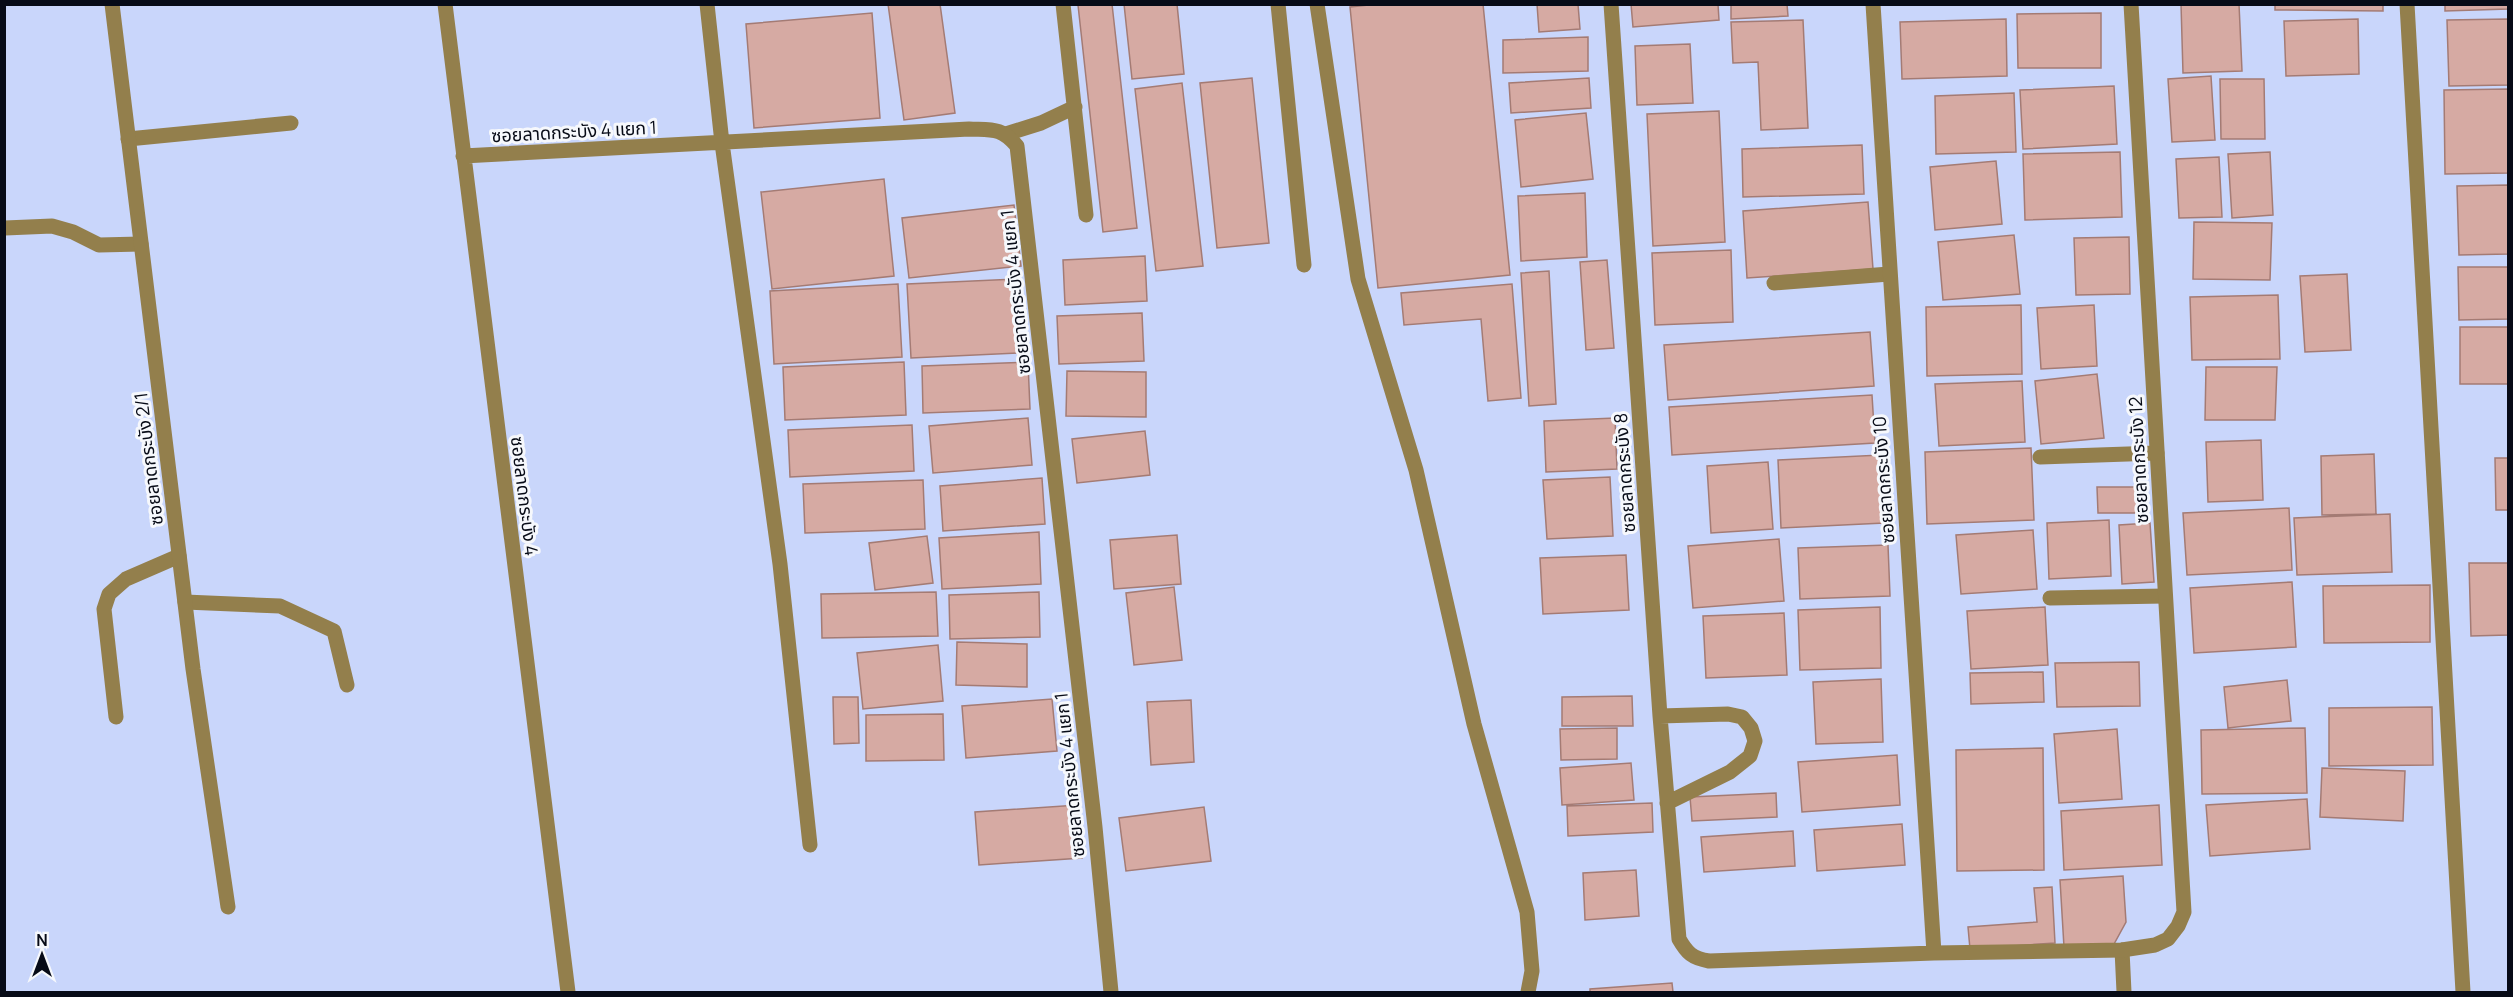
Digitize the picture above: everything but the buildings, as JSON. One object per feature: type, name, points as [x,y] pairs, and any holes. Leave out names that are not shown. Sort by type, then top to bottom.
[{"type":"street","name":"ซอยลาดกระบัง 2/1","points":[[112,4],[179,556],[228,907]]},
{"type":"street","name":"ซอยลาดกระบัง 4","points":[[445,4],[568,993]]},
{"type":"street","points":[[707,4],[722,143],[780,564],[810,845]]},
{"type":"street","points":[[1063,4],[1086,215]]},
{"type":"street","points":[[1278,4],[1304,265]]},
{"type":"street","points":[[1317,4],[1358,279],[1416,470],[1474,724],[1527,912],[1532,971],[1528,993]]},
{"type":"street","name":"ซอยลาดกระบัง 8","points":[[1611,4],[1660,716],[1679,939],[1687,952],[1695,959],[1709,961],[1934,953]]},
{"type":"street","name":"ซอยลาดกระบัง 10","points":[[1873,4],[1934,953]]},
{"type":"street","name":"ซอยลาดกระบัง 12","points":[[2122,950],[2156,945],[2168,939],[2178,926],[2184,912],[2131,4]]},
{"type":"street","points":[[2407,4],[2463,993]]},
{"type":"street","points":[[1006,134],[1041,123],[1075,106]]},
{"type":"street","points":[[128,139],[291,123]]},
{"type":"street","name":"ซอยลาดกระบัง 4 แยก 1","points":[[463,156],[969,129],[995,130],[1006,134],[1017,146],[1095,827],[1111,993]]},
{"type":"street","points":[[5,228],[52,226],[73,232],[99,245],[141,244]]},
{"type":"street","points":[[1774,282],[1889,274]]},
{"type":"street","points":[[2040,457],[2157,453]]},
{"type":"street","points":[[116,717],[104,609],[109,594],[126,579],[179,556]]},
{"type":"street","points":[[2050,598],[2165,596]]},
{"type":"street","points":[[185,602],[280,606],[333,631],[347,685]]},
{"type":"street","points":[[1660,716],[1728,714],[1742,717],[1755,741],[1750,756],[1730,772],[1667,803]]},
{"type":"street","points":[[1934,953],[2122,950],[2124,993]]}]
